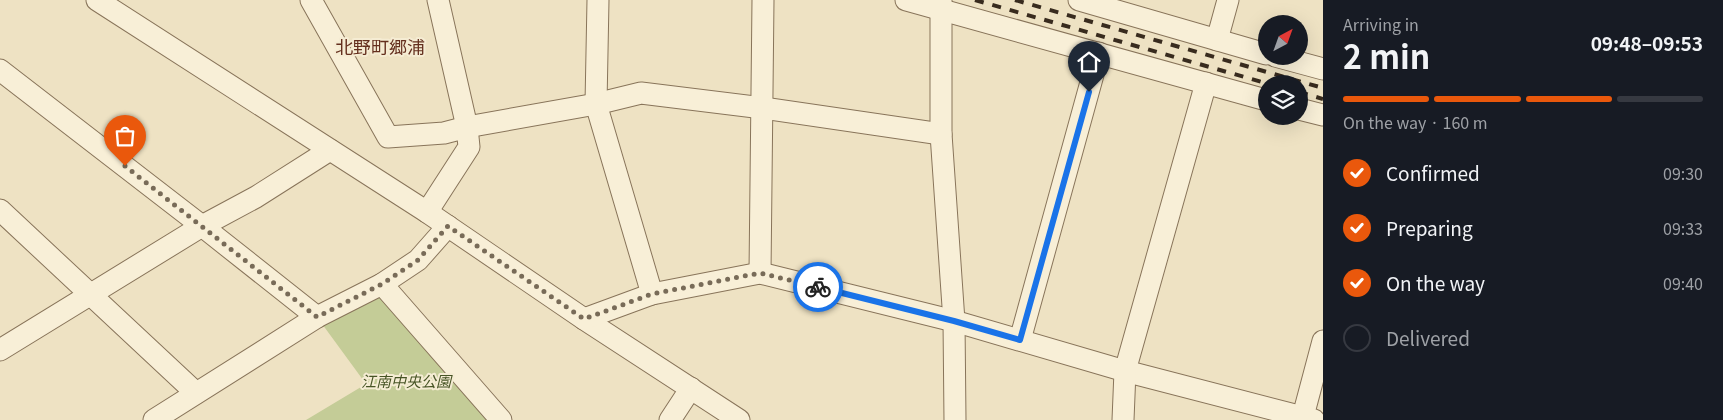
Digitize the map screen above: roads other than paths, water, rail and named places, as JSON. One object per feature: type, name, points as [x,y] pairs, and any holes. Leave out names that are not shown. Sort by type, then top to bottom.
[{"type":"street","points":[[97,0],[427,212],[584,319],[739,420]]},
{"type":"street","points":[[311,0],[388,137],[444,133],[596,104],[641,93],[762,108],[941,134]]},
{"type":"street","points":[[427,212],[469,147],[438,0]]},
{"type":"street","points":[[598,0],[596,104],[652,294]]},
{"type":"street","points":[[760,273],[763,0]]},
{"type":"street","points":[[906,0],[941,5],[1099,53],[1258,98]]},
{"type":"street","points":[[1079,0],[1258,52]]},
{"type":"street","points":[[1217,40],[1228,0]]},
{"type":"street","points":[[941,5],[941,134],[954,321],[955,420]]},
{"type":"street","points":[[1020,340],[1099,53]]},
{"type":"street","points":[[1308,65],[1323,69]]},
{"type":"street","points":[[0,70],[317,317]]},
{"type":"street","points":[[1123,420],[1125,371],[1206,83]]},
{"type":"street","points":[[1308,111],[1323,115]]},
{"type":"street","points":[[0,350],[202,226],[256,197],[330,150]]},
{"type":"street","points":[[0,210],[196,394]]},
{"type":"street","points":[[154,420],[317,317],[382,284],[418,260],[448,226]]},
{"type":"street","points":[[584,319],[652,294],[760,273],[954,321],[1125,371],[1306,419],[1323,341]]},
{"type":"street","points":[[382,284],[502,420]]},
{"type":"street","points":[[670,420],[691,388]]},
{"type":"railway","points":[[975,0],[1258,81]]},
{"type":"railway","points":[[1015,0],[1323,88]]},
{"type":"railway","points":[[1308,95],[1323,99]]},
{"type":"district","name":"北野町郷浦","points":[[380,46]]},
{"type":"park label","name":"江南中央公園","points":[[406,380]]}]
